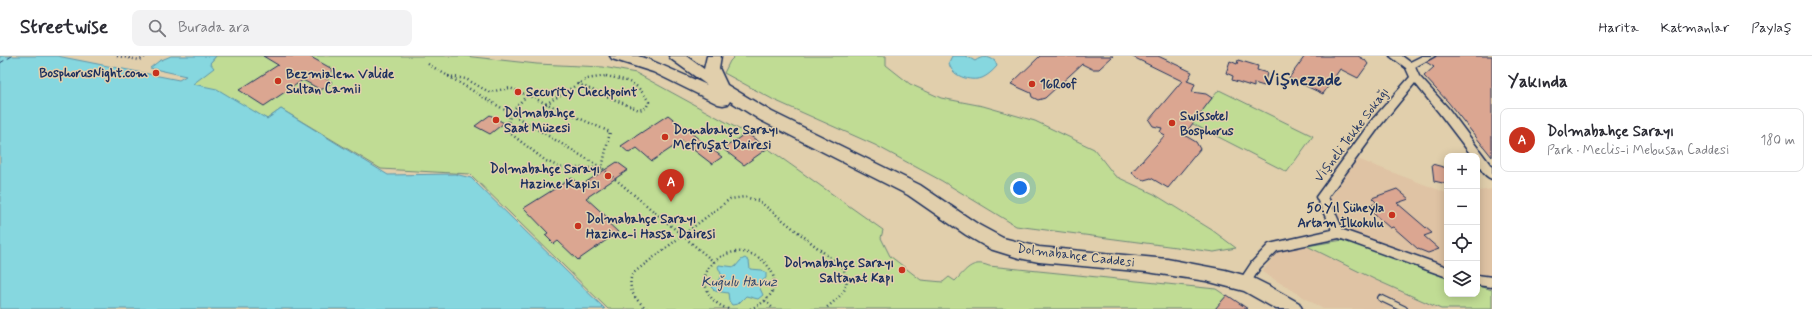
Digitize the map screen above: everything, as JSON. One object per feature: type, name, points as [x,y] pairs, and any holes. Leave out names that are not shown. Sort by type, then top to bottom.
[{"type":"main road","points":[[617,56],[643,61],[656,66],[727,102],[766,116]]},
{"type":"main road","points":[[678,56],[721,88],[766,116]]},
{"type":"main road","points":[[714,56],[710,63],[710,68],[721,88]]},
{"type":"main road","name":"Dolmabahçe Caddesi","points":[[766,116],[914,190],[934,202],[982,237],[1009,248],[1052,256],[1177,269],[1244,283],[1275,298],[1292,309]]},
{"type":"street","points":[[1395,56],[1410,66],[1415,77],[1449,117],[1492,175]]},
{"type":"street","points":[[1410,66],[1430,56]]},
{"type":"street","name":"Vişneli Tekke Sokağı","points":[[1340,233],[1322,197],[1376,123],[1415,77]]},
{"type":"street","points":[[1244,283],[1256,264],[1273,248],[1340,233],[1444,271]]},
{"type":"street","points":[[1480,280],[1492,282]]},
{"type":"lane","points":[[1381,298],[1404,309]]},
{"type":"path","points":[[117,56],[140,60],[146,56]]},
{"type":"path","points":[[428,64],[602,168],[714,262]]},
{"type":"path","points":[[448,76],[466,79],[489,92],[510,88],[610,132],[602,168]]},
{"type":"path","points":[[545,104],[578,84],[587,79],[606,76],[628,81],[642,89],[649,102],[646,108],[639,110],[578,84]]},
{"type":"path","points":[[527,95],[511,114],[506,130],[546,162],[562,168],[602,168]]},
{"type":"path","points":[[647,309],[634,297],[630,290],[629,284],[632,274],[682,234],[730,199],[740,196],[749,197],[759,201],[841,266],[847,274],[848,283],[843,292],[825,309]]},
{"type":"path","points":[[728,309],[710,298],[705,287],[705,277],[714,262],[727,254],[737,252],[755,255],[764,261],[773,273],[774,281],[770,294],[765,301],[750,309]]},
{"type":"path","points":[[765,301],[774,309]]},
{"type":"shaded area","name":"50.Yıl Süheyla Artam İlkokulu","points":[[1357,159],[1444,192],[1444,268],[1344,230],[1329,200]]},
{"type":"shaded area","points":[[1492,189],[1492,279],[1480,277],[1480,191]]},
{"type":"shaded area","points":[[1307,246],[1376,280],[1441,309],[1323,309],[1262,272],[1278,251]]},
{"type":"green space","points":[[216,56],[464,56],[537,64],[603,67],[636,73],[746,133],[883,230],[881,238],[890,256],[921,280],[943,282],[949,277],[955,281],[970,267],[983,264],[989,266],[1216,289],[1246,309],[608,309],[470,174],[381,169],[281,109],[267,119],[193,84],[211,65],[210,63]]},
{"type":"green space","points":[[735,56],[886,56],[886,65],[910,84],[941,98],[983,106],[1035,121],[1094,149],[1115,176],[1154,194],[1212,230],[1236,248],[1214,252],[1016,226],[942,181],[875,145],[774,100],[724,73],[730,61]]},
{"type":"green space","points":[[1219,90],[1313,136],[1287,172],[1191,123]]},
{"type":"green space","points":[[1343,240],[1444,274],[1444,297],[1480,297],[1480,286],[1492,290],[1492,309],[1441,309],[1376,280],[1307,246]]},
{"type":"water","points":[[0,56],[57,56],[179,80],[186,76],[150,68],[159,61],[171,56],[216,56],[210,63],[214,68],[193,84],[217,89],[267,119],[281,109],[388,175],[455,174],[471,178],[605,309],[0,309]]},
{"type":"water","points":[[952,56],[966,56],[975,61],[983,57],[987,57],[995,61],[997,66],[982,78],[972,79],[961,77],[950,67],[949,62]]},
{"type":"water","name":"Kuğulu Havuz","points":[[745,258],[749,261],[750,269],[762,270],[766,273],[766,278],[758,284],[763,295],[758,299],[746,296],[738,304],[732,305],[729,301],[728,293],[715,291],[711,287],[722,276],[718,267],[719,265],[735,267]]},
{"type":"building","name":"Bezmialem Valide Sultan Camii","points":[[263,56],[309,56],[334,70],[323,77],[332,82],[321,90],[303,80],[264,106],[239,90],[278,65]]},
{"type":"building","points":[[1040,56],[1113,56],[1099,69],[1092,69],[1082,64],[1045,98],[1038,100],[1032,97],[1031,93],[1011,84]]},
{"type":"building","name":"Swissotel Bosphorus","points":[[1131,56],[1158,56],[1192,72],[1187,81],[1195,84],[1192,92],[1206,94],[1212,98],[1184,135],[1196,142],[1200,149],[1168,188],[1151,178],[1144,180],[1136,177],[1132,172],[1165,135],[1160,132],[1162,128],[1153,126],[1149,120],[1182,81]]},
{"type":"building","points":[[1305,56],[1358,56],[1365,60],[1368,64],[1358,78],[1340,69],[1323,94],[1289,78]]},
{"type":"building","points":[[1436,56],[1492,56],[1492,157],[1448,102],[1424,76],[1434,67],[1426,62]]},
{"type":"building","points":[[1238,60],[1258,66],[1257,70],[1267,73],[1264,86],[1254,83],[1254,87],[1232,80],[1233,76],[1226,73],[1230,61],[1237,64]]},
{"type":"building","points":[[490,115],[504,123],[490,134],[475,126]]},
{"type":"building","name":"Domabahçe Sarayı Mefruşat Dairesi","points":[[668,115],[722,157],[712,164],[682,141],[652,161],[637,148],[629,153],[621,146]]},
{"type":"building","points":[[746,133],[768,148],[744,165],[723,149]]},
{"type":"building","name":"Dolmabahçe Sarayı Hazine-i Hassa Dairesi","points":[[617,162],[628,170],[586,198],[608,218],[605,220],[618,232],[578,260],[558,241],[554,244],[545,235],[548,233],[524,208],[572,178],[580,186]]},
{"type":"building","points":[[1432,164],[1444,167],[1444,183],[1434,181]]},
{"type":"building","points":[[1397,189],[1409,199],[1397,203],[1432,233],[1424,236],[1439,249],[1428,253],[1418,249],[1393,227],[1390,228],[1366,207],[1377,203],[1372,198]]},
{"type":"building","points":[[1227,295],[1248,309],[1215,309]]},
{"type":"ferry route","points":[[0,63],[12,56]]},
{"type":"place","name":"BosphorusNight.com","points":[[156,73]]},
{"type":"place","name":"Bezmialem Valide Sultan Camii","points":[[278,81]]},
{"type":"place","name":"16Roof","points":[[1032,84]]},
{"type":"place","name":"Security Checkpoint","points":[[518,92]]},
{"type":"place","name":"Dolmabahçe Saat Müzesi","points":[[496,120]]},
{"type":"place","name":"Swissotel Bosphorus","points":[[1172,123]]},
{"type":"place","name":"Domabahçe Sarayı Mefruşat Dairesi","points":[[665,137]]},
{"type":"place","name":"Dolmabahçe Sarayı Hazine Kapısı","points":[[608,176]]},
{"type":"place","name":"Dolmabahçe Sarayı","points":[[671,202]]},
{"type":"place","name":"50.Yıl Süheyla Artam İlkokulu","points":[[1392,215]]},
{"type":"place","name":"Dolmabahçe Sarayı Hazine-i Hassa Dairesi","points":[[578,226]]},
{"type":"place","name":"Dolmabahçe Sarayı Saltanat Kapı","points":[[902,270]]},
{"type":"district","name":"Vişnezade","points":[[1303,80]]}]
